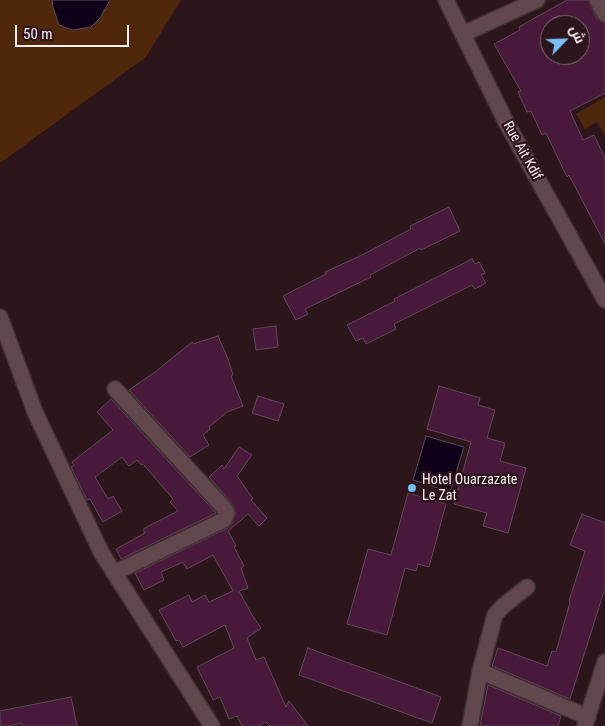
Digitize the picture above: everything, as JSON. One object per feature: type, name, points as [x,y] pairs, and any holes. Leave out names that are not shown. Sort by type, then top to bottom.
[{"type":"street","name":"Rue Ait Kdif","points":[[446,0],[506,122],[605,300]]},
{"type":"street","points":[[462,34],[537,0]]},
{"type":"street","points":[[597,0],[605,14]]},
{"type":"street","points":[[0,316],[35,412],[101,552],[212,726]]},
{"type":"street","points":[[114,573],[224,520],[227,513],[115,389]]},
{"type":"street","points":[[470,726],[480,671],[498,611],[527,587]]},
{"type":"street","points":[[480,671],[587,722],[605,662]]},
{"type":"shaded area","points":[[0,0],[181,0],[146,57],[0,163]]},
{"type":"shaded area","points":[[52,0],[110,0],[100,18],[91,27],[72,30],[59,25]]},
{"type":"shaded area","points":[[605,97],[605,135],[597,122],[585,129],[576,114]]},
{"type":"shaded area","points":[[426,436],[464,447],[450,492],[413,480]]},
{"type":"building","points":[[567,0],[588,0],[597,19],[605,23],[605,93],[570,111],[583,140],[594,135],[605,158],[605,244],[569,175],[567,177],[546,133],[542,135],[531,111],[527,112],[518,92],[521,91],[494,44],[520,30],[519,27],[540,15],[540,65],[590,65],[590,15],[540,15]]},
{"type":"building","points":[[449,207],[460,231],[421,250],[420,248],[370,275],[371,277],[305,309],[308,314],[296,320],[283,296],[326,274],[325,272],[411,229],[410,226]]},
{"type":"building","points":[[472,259],[475,264],[479,262],[485,273],[481,275],[486,283],[475,289],[472,285],[394,324],[396,329],[366,344],[363,338],[356,341],[347,325]]},
{"type":"building","points":[[276,326],[278,347],[256,350],[253,329]]},
{"type":"building","points":[[218,336],[228,359],[233,375],[231,376],[243,406],[227,412],[209,427],[210,429],[203,435],[209,445],[190,457],[129,390],[192,342],[193,344]]},
{"type":"building","points":[[439,386],[480,398],[478,405],[495,410],[487,438],[505,443],[500,461],[526,468],[508,533],[483,526],[487,513],[454,504],[471,442],[427,429]]},
{"type":"building","points":[[258,396],[284,404],[278,421],[252,413]]},
{"type":"building","points":[[111,399],[216,513],[121,559],[116,549],[145,533],[143,529],[178,511],[170,502],[173,499],[143,464],[141,465],[137,460],[129,466],[122,457],[95,477],[108,499],[113,496],[122,511],[103,522],[90,499],[87,500],[71,467],[74,465],[72,462],[113,430],[97,412]]},
{"type":"building","points":[[239,447],[252,455],[237,476],[253,499],[251,500],[267,518],[259,526],[248,514],[228,531],[244,566],[241,568],[248,588],[239,591],[261,628],[247,638],[256,660],[264,657],[286,707],[289,701],[308,726],[270,726],[266,722],[258,726],[242,726],[237,716],[229,719],[220,697],[213,700],[197,667],[234,648],[225,625],[183,647],[179,640],[176,641],[159,610],[189,595],[192,602],[205,595],[209,602],[233,591],[213,555],[187,569],[183,562],[161,572],[164,580],[144,590],[135,573],[228,528],[232,524],[236,513],[233,505],[209,477],[222,465],[224,469]]},
{"type":"building","points":[[408,493],[446,504],[429,567],[418,564],[416,571],[405,568],[387,635],[347,624],[368,549],[391,555]]},
{"type":"building","points":[[582,514],[605,523],[605,588],[570,699],[492,666],[498,648],[547,666],[552,651],[556,652],[569,601],[585,551],[570,545]]},
{"type":"building","points":[[308,648],[441,697],[432,723],[299,675]]},
{"type":"building","points":[[488,685],[561,716],[558,726],[480,726]]},
{"type":"building","points":[[71,697],[77,726],[22,726],[21,723],[0,726],[0,711]]},
{"type":"place","name":"Hotel Ouarzazate Le Zat","points":[[412,488]]}]
